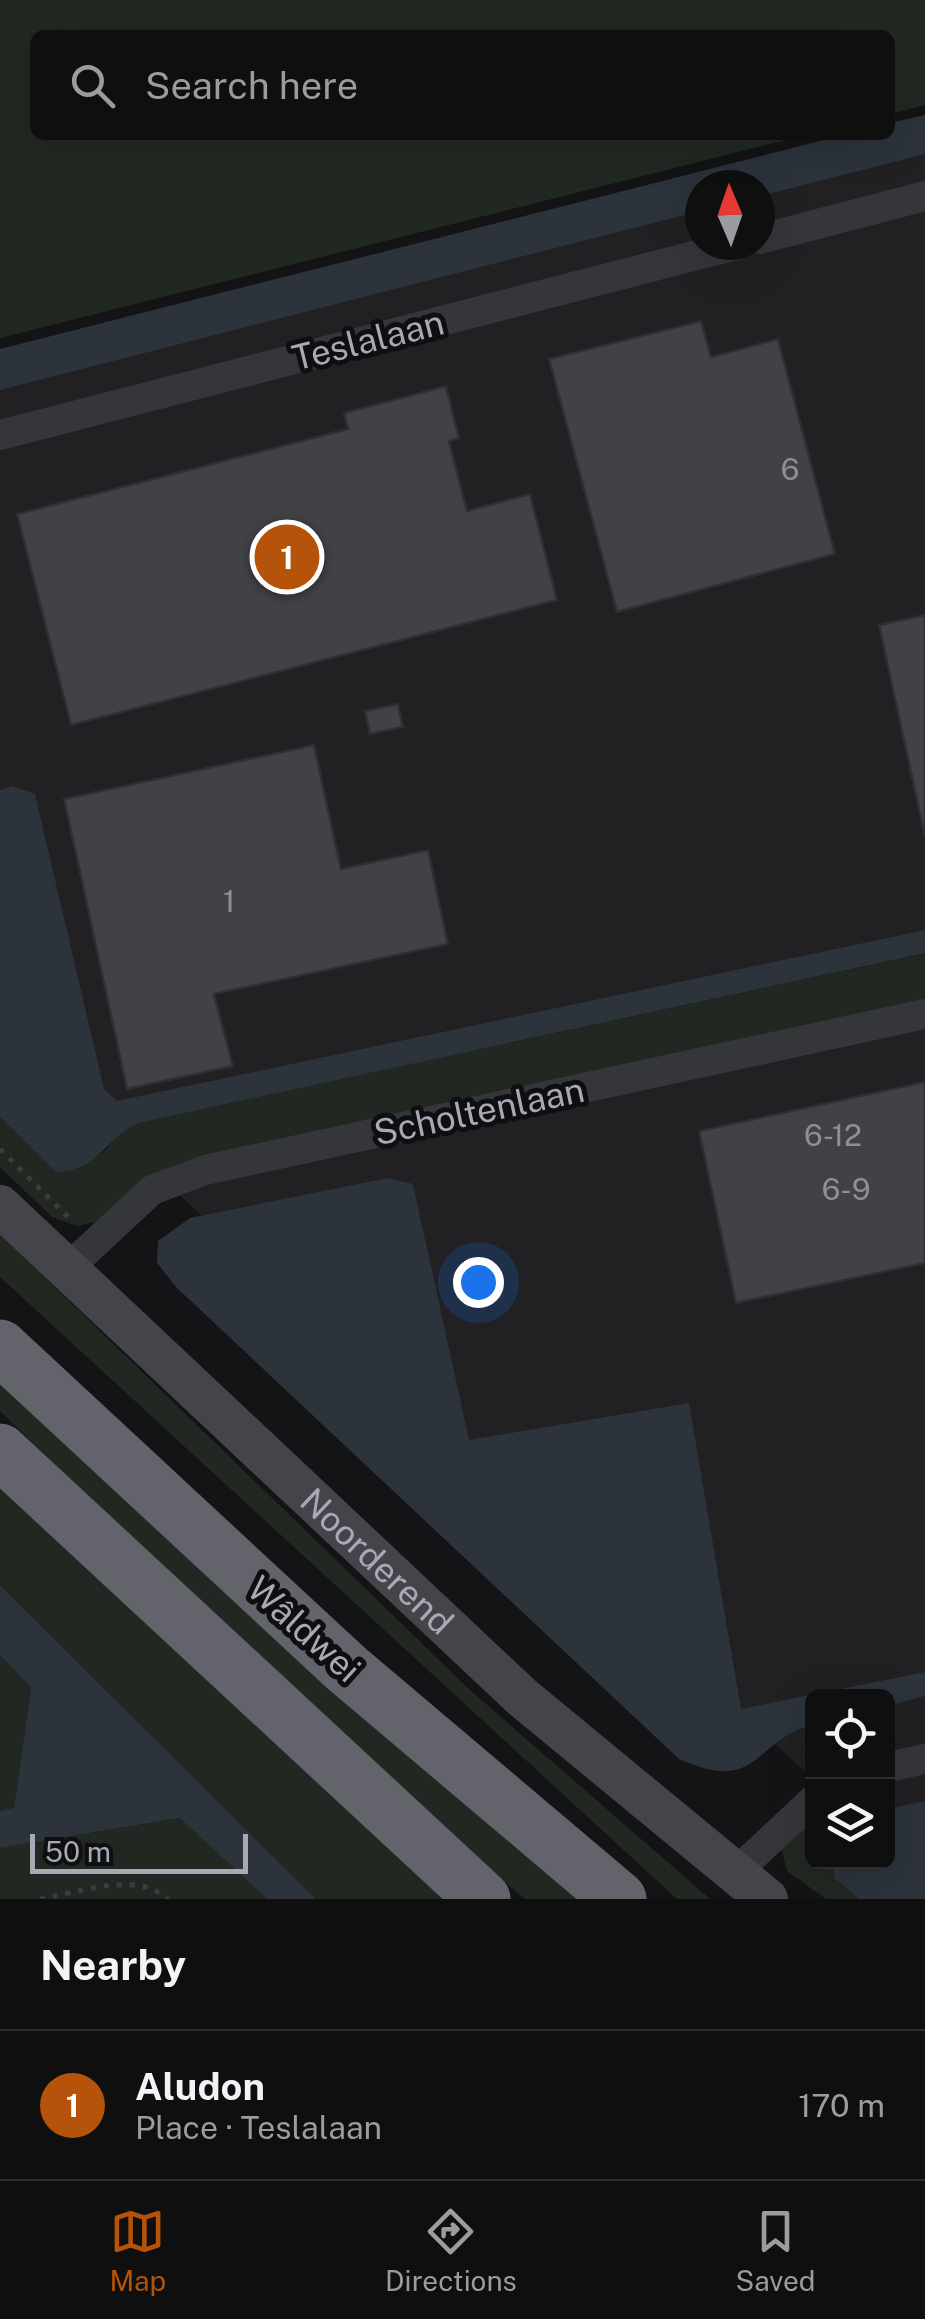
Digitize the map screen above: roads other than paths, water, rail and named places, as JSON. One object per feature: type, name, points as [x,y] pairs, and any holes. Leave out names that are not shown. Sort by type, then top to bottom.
[{"type":"highway","name":"Wâldwei","points":[[0,1347],[346,1668],[619,1899]]},
{"type":"highway","points":[[0,1451],[483,1899]]},
{"type":"street","points":[[775,235],[925,196]]},
{"type":"street","name":"Teslalaan","points":[[0,435],[685,258]]},
{"type":"street","name":"Scholtenlaan","points":[[65,1271],[152,1190],[204,1170],[925,1014]]},
{"type":"street","name":"Noorderend","points":[[0,1206],[522,1697],[750,1886]]},
{"type":"street","points":[[895,1766],[925,1760]]},
{"type":"street","points":[[750,1886],[805,1810]]},
{"type":"place","name":"Aludon","points":[[287,557]]}]
